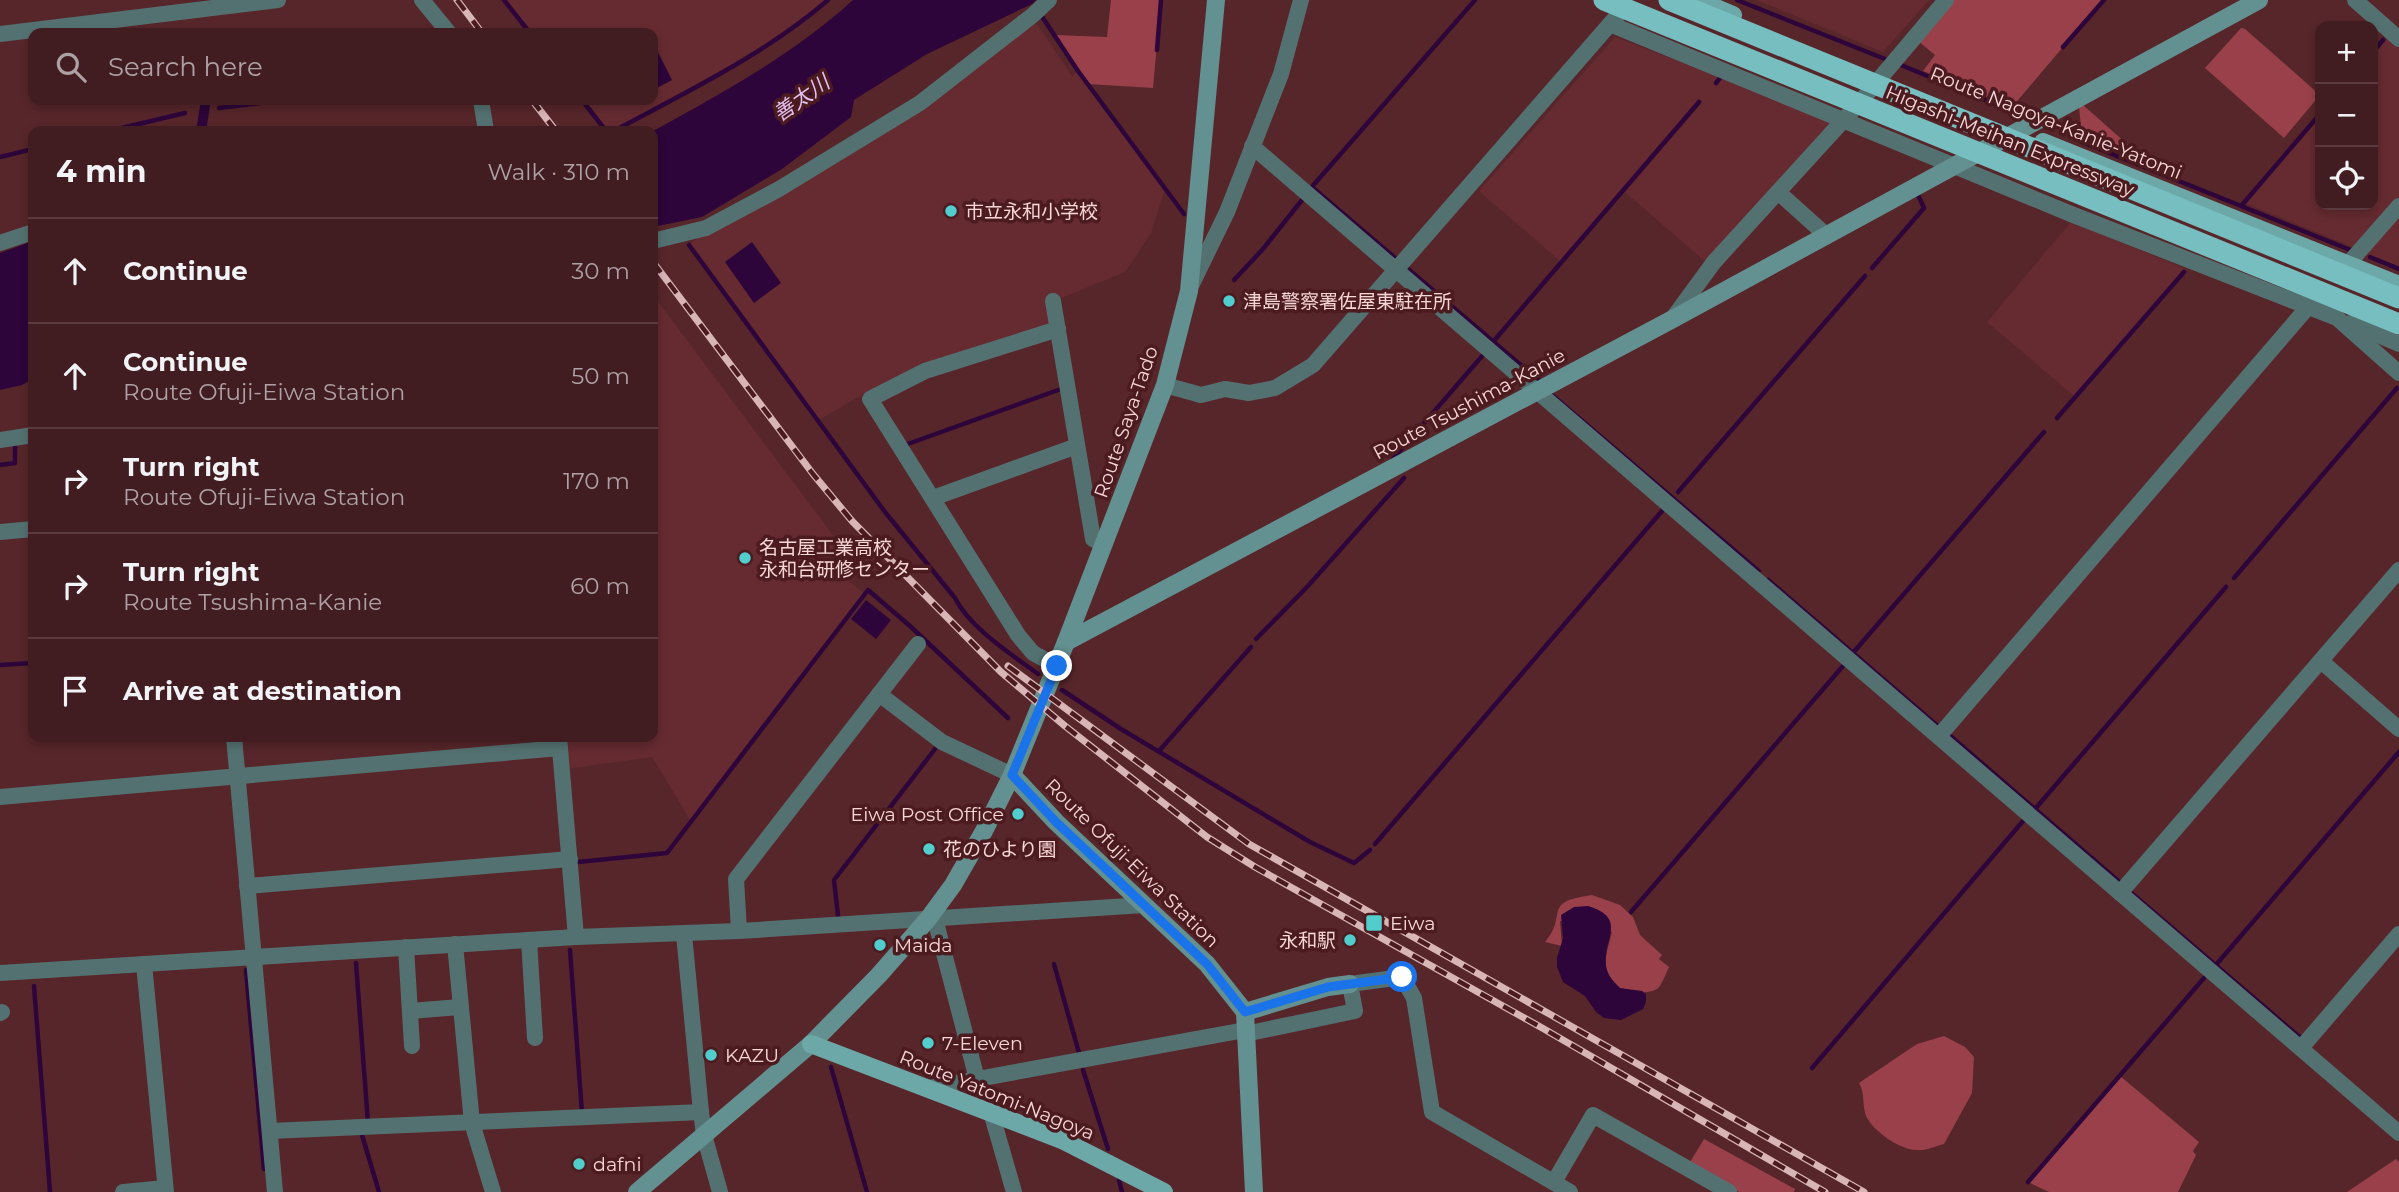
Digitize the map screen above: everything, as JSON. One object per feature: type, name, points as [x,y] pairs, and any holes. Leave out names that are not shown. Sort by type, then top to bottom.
[{"type":"highway","name":"Higashi-Meihan Expressway","points":[[1604,0],[2399,324]]},
{"type":"highway","name":"Higashi-Meihan Expressway","points":[[1669,0],[2399,298]]},
{"type":"main road","name":"Route Saya-Tado","points":[[1066,642],[1165,385],[1189,291],[1216,0]]},
{"type":"main road","name":"Route Nagoya-Kanie-Yatomi","points":[[1697,0],[2399,285]]},
{"type":"main road","name":"Route Tsushima-Kanie","points":[[1066,642],[1538,392],[2259,0]]},
{"type":"main road","points":[[637,1192],[811,1044],[932,919],[984,831],[1012,775],[1066,642]]},
{"type":"main road","name":"Route Ofuji-Eiwa Station","points":[[1012,775],[1056,822],[1207,964],[1245,1025]]},
{"type":"main road","points":[[1254,1192],[1245,1025],[1328,987],[1350,984]]},
{"type":"main road","name":"Route Yatomi-Nagoya","points":[[811,1044],[1062,1140],[1164,1192]]},
{"type":"street","points":[[48,28],[278,0]]},
{"type":"street","points":[[422,0],[445,28]]},
{"type":"street","points":[[658,239],[706,228],[779,189],[920,103],[1049,0]]},
{"type":"street","points":[[1189,291],[1227,212],[1281,74],[1301,0]]},
{"type":"street","points":[[1165,385],[1201,396],[1225,388],[1249,393],[1264,391],[1288,381],[1313,365],[1631,0]]},
{"type":"street","points":[[1671,320],[1714,261],[1844,119],[1946,0]]},
{"type":"street","points":[[2355,0],[2399,39]]},
{"type":"street","points":[[1610,24],[2084,219],[2399,344]]},
{"type":"street","points":[[0,34],[28,31]]},
{"type":"street","points":[[482,105],[485,126]]},
{"type":"street","points":[[1252,146],[1399,265],[1538,392],[2399,1133]]},
{"type":"street","points":[[1778,192],[1827,236]]},
{"type":"street","points":[[2348,264],[2399,206]]},
{"type":"street","points":[[1,238],[28,233]]},
{"type":"street","points":[[1053,301],[1093,539],[1104,545]]},
{"type":"street","points":[[1939,736],[2308,307]]},
{"type":"street","points":[[2337,318],[2399,373]]},
{"type":"street","points":[[1057,666],[1033,653],[1018,635],[870,399],[925,371],[1058,329]]},
{"type":"street","points":[[0,440],[28,436]]},
{"type":"street","points":[[933,498],[1077,446]]},
{"type":"street","points":[[0,532],[28,529]]},
{"type":"street","points":[[2120,893],[2399,570]]},
{"type":"street","points":[[739,931],[736,879],[918,643]]},
{"type":"street","points":[[2321,661],[2399,729]]},
{"type":"street","points":[[879,694],[942,742],[1012,775]]},
{"type":"street","points":[[234,742],[275,1192]]},
{"type":"street","points":[[0,797],[237,777],[560,743],[576,937]]},
{"type":"street","points":[[247,886],[570,859]]},
{"type":"street","points":[[0,973],[1144,905]]},
{"type":"street","points":[[932,919],[977,1079]]},
{"type":"street","points":[[684,934],[704,1135],[720,1192]]},
{"type":"street","points":[[2301,1048],[2399,934]]},
{"type":"street","points":[[529,940],[535,1038]]},
{"type":"street","points":[[455,944],[472,1123],[493,1192]]},
{"type":"street","points":[[406,947],[412,1046]]},
{"type":"street","points":[[123,1192],[166,1190],[144,964]]},
{"type":"street","points":[[928,1088],[1245,1025],[1355,1011],[1350,984],[1402,977],[1414,998],[1432,1112],[1570,1192]]},
{"type":"street","points":[[410,1011],[460,1007]]},
{"type":"street","points":[[270,1131],[701,1112]]},
{"type":"street","points":[[990,1112],[1014,1192]]},
{"type":"street","points":[[1554,1182],[1593,1115],[1729,1192]]},
{"type":"shaded area","points":[[504,0],[828,0],[756,54],[623,126],[602,126],[586,105],[658,105],[658,28],[526,28]]},
{"type":"shaded area","points":[[1111,0],[1161,0],[1153,88],[1088,84],[1055,35],[1107,37]]},
{"type":"shaded area","points":[[1757,0],[1929,0],[1883,52]]},
{"type":"shaded area","points":[[1954,0],[2103,0],[2012,107],[1923,71],[1935,55],[1918,41]]},
{"type":"shaded area","name":"市立永和小学校","points":[[1032,23],[1038,25],[1072,76],[1078,71],[1165,189],[1151,233],[1125,272],[1049,303],[1050,327],[924,367],[865,393],[817,421],[689,245],[706,231]]},
{"type":"shaded area","points":[[2241,28],[2245,29],[2315,91],[2315,101],[2284,138],[2205,68]]},
{"type":"shaded area","points":[[1615,37],[1832,119],[1831,126],[1708,264],[1625,192],[1701,104],[1699,101],[1560,261],[1479,191]]},
{"type":"shaded area","points":[[2388,38],[2399,47],[2399,198],[2355,248],[2245,203],[2315,122],[2315,210],[2378,210],[2378,49]]},
{"type":"shaded area","points":[[2083,105],[2135,151],[2130,157],[2082,137],[2079,107]]},
{"type":"shaded area","points":[[2399,216],[2399,268],[2366,254]]},
{"type":"shaded area","points":[[2071,222],[2186,269],[2075,397],[1987,322]]},
{"type":"shaded area","name":"名古屋工業高校 永和台研修センター","points":[[658,302],[844,550],[831,567],[865,594],[691,821],[652,757],[566,769],[563,742],[658,742]]},
{"type":"shaded area","points":[[1592,895],[1620,905],[1633,917],[1640,935],[1662,955],[1659,959],[1669,967],[1656,990],[1630,992],[1621,989],[1613,981],[1607,971],[1606,962],[1612,932],[1560,921],[1562,946],[1545,942],[1552,933],[1561,906],[1576,898]]},
{"type":"shaded area","points":[[1944,1036],[1965,1047],[1974,1057],[1972,1093],[1944,1144],[1920,1150],[1903,1147],[1888,1139],[1870,1122],[1866,1116],[1859,1083],[1917,1044]]},
{"type":"shaded area","points":[[2120,1076],[2199,1142],[2193,1151],[2196,1155],[2178,1192],[2049,1192],[2028,1182]]},
{"type":"shaded area","points":[[1704,1139],[1795,1189],[1794,1192],[1739,1192],[1689,1164]]},
{"type":"shaded area","points":[[2396,1159],[2399,1162],[2399,1192],[2347,1192]]},
{"type":"water","name":"善太川","points":[[853,0],[1036,0],[927,54],[854,100],[851,117],[782,169],[702,217],[658,226],[658,128],[782,55]]},
{"type":"water","points":[[658,52],[672,80],[658,87]]},
{"type":"water","points":[[200,105],[210,105],[207,126],[197,126]]},
{"type":"water","points":[[1313,185],[1543,381],[1538,383],[1309,189]]},
{"type":"water","points":[[752,242],[781,283],[754,303],[725,262]]},
{"type":"water","points":[[28,243],[28,382],[0,390],[0,253]]},
{"type":"water","points":[[1553,393],[1762,571],[1758,573],[1549,394]]},
{"type":"water","points":[[1768,577],[1940,725],[1937,728],[1766,580]]},
{"type":"water","points":[[866,600],[891,620],[876,639],[851,619]]},
{"type":"water","points":[[1948,731],[2123,882],[2120,884],[1945,734]]},
{"type":"water","points":[[2129,888],[2303,1037],[2300,1040],[2127,891]]},
{"type":"water","points":[[1588,906],[1601,911],[1611,925],[1606,960],[1611,977],[1620,988],[1646,994],[1643,1009],[1621,1020],[1604,1018],[1596,1012],[1585,996],[1563,982],[1557,967],[1563,938],[1561,915],[1574,907]]},
{"type":"waterway","points":[[504,0],[526,28]]},
{"type":"waterway","points":[[623,126],[752,55],[828,0]]},
{"type":"waterway","points":[[1157,50],[1161,0]]},
{"type":"waterway","points":[[1310,189],[1475,0]]},
{"type":"waterway","points":[[1737,0],[1885,59]]},
{"type":"waterway","points":[[2063,47],[2104,0]]},
{"type":"waterway","points":[[1043,18],[1078,71],[1184,214]]},
{"type":"waterway","points":[[2378,46],[2383,40]]},
{"type":"waterway","points":[[1901,65],[2009,110],[2011,108]]},
{"type":"waterway","points":[[1716,83],[1720,78]]},
{"type":"waterway","points":[[1492,343],[1699,102]]},
{"type":"waterway","points":[[219,108],[243,105]]},
{"type":"waterway","points":[[586,105],[602,126]]},
{"type":"waterway","points":[[130,126],[185,113]]},
{"type":"waterway","points":[[2242,205],[2315,120]]},
{"type":"waterway","points":[[2082,142],[2353,251]]},
{"type":"waterway","points":[[0,157],[28,150]]},
{"type":"waterway","points":[[1872,268],[1924,208],[1918,195]]},
{"type":"waterway","points":[[1234,280],[1302,200]]},
{"type":"waterway","points":[[689,245],[885,512],[970,620],[1038,674]]},
{"type":"waterway","points":[[2370,257],[2399,269]]},
{"type":"waterway","points":[[2057,418],[2184,272]]},
{"type":"waterway","points":[[1678,492],[1865,276]]},
{"type":"waterway","points":[[1393,459],[1483,355]]},
{"type":"waterway","points":[[2234,578],[2397,388]]},
{"type":"waterway","points":[[905,445],[1061,389]]},
{"type":"waterway","points":[[1852,654],[2044,432]]},
{"type":"waterway","points":[[0,465],[15,463],[15,443]]},
{"type":"waterway","points":[[1256,639],[1308,586],[1404,478]]},
{"type":"waterway","points":[[1375,844],[1662,511]]},
{"type":"waterway","points":[[2035,809],[2226,587]]},
{"type":"waterway","points":[[578,862],[667,853],[868,590],[1008,718]]},
{"type":"waterway","points":[[1159,751],[1251,647]]},
{"type":"waterway","points":[[0,665],[28,663]]},
{"type":"waterway","points":[[1631,912],[1843,666]]},
{"type":"waterway","points":[[1062,690],[1121,729],[1310,842],[1354,863],[1370,850]]},
{"type":"waterway","points":[[838,916],[834,880],[935,749]]},
{"type":"waterway","points":[[2215,966],[2399,752]]},
{"type":"waterway","points":[[1812,1068],[2023,821]]},
{"type":"waterway","points":[[570,950],[582,1113]]},
{"type":"waterway","points":[[356,963],[368,1123]]},
{"type":"waterway","points":[[1054,964],[1079,1053]]},
{"type":"waterway","points":[[246,970],[264,1169]]},
{"type":"waterway","points":[[2028,1182],[2204,978]]},
{"type":"waterway","points":[[34,986],[50,1192]]},
{"type":"waterway","points":[[831,1067],[867,1192]]},
{"type":"waterway","points":[[1083,1070],[1108,1149]]},
{"type":"waterway","points":[[362,1135],[379,1192]]},
{"type":"waterway","points":[[1119,1180],[1122,1192]]},
{"type":"railway","points":[[457,0],[478,28]]},
{"type":"railway","points":[[536,105],[552,126]]},
{"type":"railway","points":[[658,269],[813,474],[852,521],[1001,672],[1065,726],[1207,837],[1255,867],[1544,1029],[1825,1192]]},
{"type":"railway","points":[[1008,666],[1249,844],[1864,1192]]},
{"type":"place","name":"市立永和小学校","points":[[951,211]]},
{"type":"place","name":"津島警察署佐屋東駐在所","points":[[1229,301]]},
{"type":"place","name":"名古屋工業高校 永和台研修センター","points":[[745,558]]},
{"type":"place","name":"Eiwa Post Office","points":[[1018,814]]},
{"type":"place","name":"花のひより園","points":[[929,849]]},
{"type":"place","name":"Eiwa","points":[[1374,923]]},
{"type":"place","name":"永和駅","points":[[1350,940]]},
{"type":"place","name":"Maida","points":[[880,945]]},
{"type":"place","name":"7-Eleven","points":[[928,1043]]},
{"type":"place","name":"KAZU","points":[[711,1055]]},
{"type":"place","name":"dafni","points":[[579,1164]]},
{"type":"route","points":[[1057,666],[1012,775],[1056,822],[1207,964],[1245,1012],[1328,987],[1402,977]]}]
